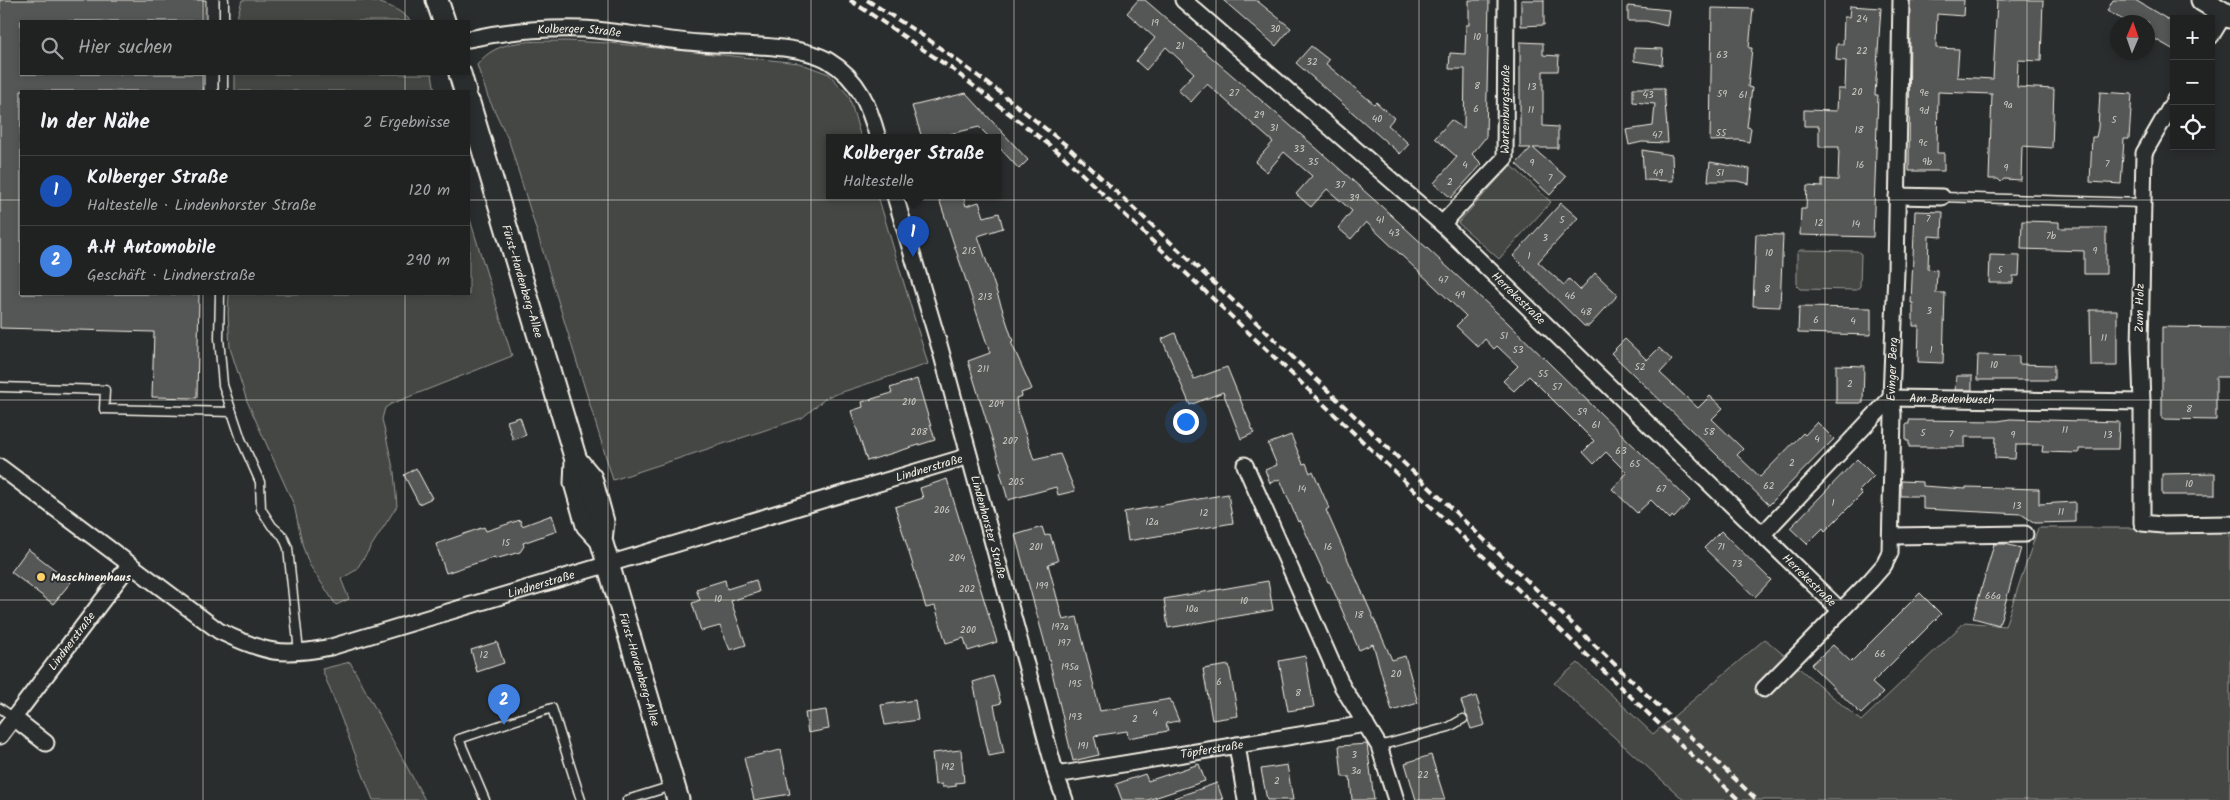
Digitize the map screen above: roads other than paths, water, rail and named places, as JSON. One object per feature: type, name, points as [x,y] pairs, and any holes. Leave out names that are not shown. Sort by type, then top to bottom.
[{"type":"street","points":[[437,0],[444,20]]},
{"type":"street","name":"Herrekestraße","points":[[1183,0],[1442,224],[1841,611]]},
{"type":"street","name":"Wartenburgstraße","points":[[1442,224],[1505,158],[1506,0]]},
{"type":"street","name":"Evinger Berg","points":[[1764,689],[1884,565],[1890,553],[1892,536],[1894,414],[1891,398],[1901,0]]},
{"type":"street","points":[[2202,0],[2227,15],[2215,31]]},
{"type":"street","name":"Kolberger Straße","points":[[470,38],[536,30],[582,29],[690,42],[785,48],[816,55],[828,60],[843,71],[858,86],[872,117],[877,134]]},
{"type":"street","points":[[460,75],[465,90]]},
{"type":"street","name":"Zum Holz","points":[[2172,105],[2144,153],[2140,347],[2142,523],[2162,525],[2230,524]]},
{"type":"street","name":"Fürst-Hardenberg-Allee","points":[[470,106],[576,460],[575,483],[586,525],[601,540],[676,793]]},
{"type":"street","points":[[1897,196],[1942,197]]},
{"type":"street","name":"Lindenhorster Straße","points":[[896,199],[969,456],[1056,775],[1065,800]]},
{"type":"street","name":"Am Bredenbusch","points":[[1762,535],[1891,398],[2142,402]]},
{"type":"street","name":"Lindnerstraße","points":[[0,467],[220,631],[249,646],[276,652],[299,653],[331,647],[969,456]]},
{"type":"street","points":[[1245,465],[1342,686],[1379,746],[1396,800]]},
{"type":"street","points":[[1892,536],[2024,534]]},
{"type":"street","name":"Lindnerstraße","points":[[0,736],[130,564]]},
{"type":"street","points":[[14,718],[46,743]]},
{"type":"street","name":"Töpferstraße","points":[[1056,775],[1366,724]]},
{"type":"street","points":[[1237,745],[1246,800]]},
{"type":"lane","points":[[224,0],[224,20]]},
{"type":"lane","points":[[223,75],[223,90]]},
{"type":"lane","points":[[1942,197],[2142,203]]},
{"type":"lane","points":[[220,295],[219,338],[223,385],[260,482],[261,509],[272,526],[283,536],[288,548],[299,653]]},
{"type":"lane","points":[[0,387],[105,390],[104,409],[232,412]]},
{"type":"lane","points":[[0,708],[14,718]]},
{"type":"lane","points":[[485,800],[459,739],[552,708],[581,800]]},
{"type":"lane","points":[[1379,746],[1449,727],[1464,719]]},
{"type":"lane","points":[[627,800],[676,793]]},
{"type":"railway","points":[[850,0],[952,69],[1061,154],[1739,800]]},
{"type":"railway","points":[[867,0],[925,37],[1001,93],[1066,145],[1256,322],[1757,800]]},
{"type":"place","name":"Kolberger Straße","points":[[913,257]]},
{"type":"place","name":"Maschinenhaus","points":[[41,577]]},
{"type":"place","name":"A.H Automobile","points":[[504,725]]}]
